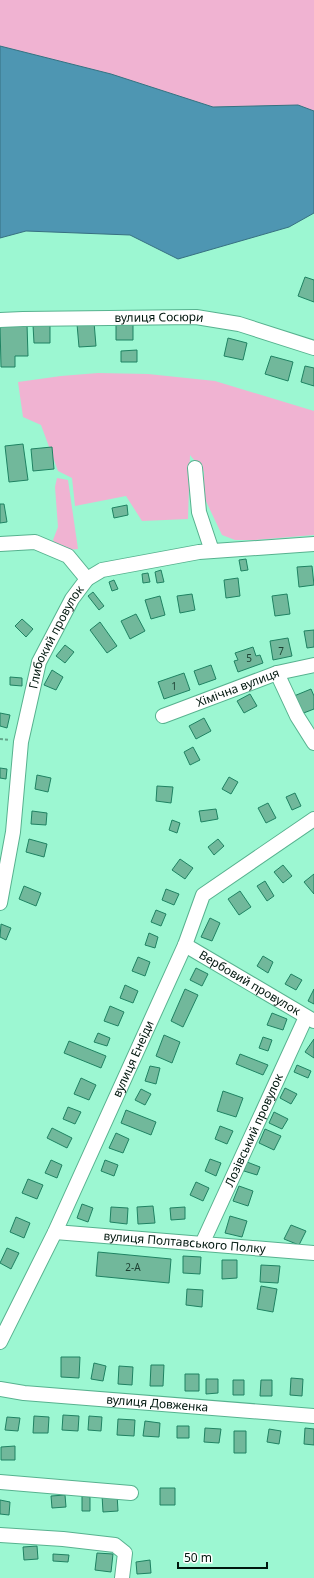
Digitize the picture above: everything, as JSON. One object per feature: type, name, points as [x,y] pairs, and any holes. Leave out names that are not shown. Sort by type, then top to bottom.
[{"type":"street","name":"вулиця Сосюри","points":[[0,320],[196,317],[239,324],[314,348]]},
{"type":"street","points":[[195,468],[200,512],[212,551]]},
{"type":"street","points":[[0,544],[35,542],[68,556],[87,579]]},
{"type":"street","name":"Глибокий провулок","points":[[0,903],[13,832],[20,742],[39,662],[72,599],[87,579],[102,570],[212,551],[314,544]]},
{"type":"street","name":"Хімічна вулиця","points":[[163,716],[277,673],[314,665]]},
{"type":"street","points":[[277,673],[297,716],[314,743]]},
{"type":"street","name":"вулиця Енеїди","points":[[0,1342],[55,1232],[185,945],[203,896],[314,819]]},
{"type":"street","name":"Вербовий провулок","points":[[185,945],[310,1019]]},
{"type":"street","name":"Лозівський провулок","points":[[202,1244],[310,1019]]},
{"type":"street","name":"вулиця Полтавського Полку","points":[[55,1232],[314,1253]]},
{"type":"street","name":"вулиця Довженка","points":[[0,1389],[24,1393],[314,1416]]},
{"type":"street","points":[[0,1482],[131,1494]]},
{"type":"street","points":[[0,1534],[115,1545],[125,1553],[122,1578]]},
{"type":"shaded area","points":[[0,0],[314,0],[314,111],[298,105],[213,107],[111,74],[0,46]]},
{"type":"shaded area","points":[[98,373],[148,374],[215,381],[314,411],[314,535],[255,540],[235,540],[222,535],[203,495],[204,472],[190,455],[188,519],[142,521],[126,496],[75,506],[72,478],[58,471],[41,425],[23,417],[18,382]]},
{"type":"shaded area","points":[[57,478],[68,480],[78,549],[66,550],[56,547],[53,540],[58,527],[55,487]]},
{"type":"water","points":[[0,46],[111,74],[213,107],[298,105],[314,111],[314,213],[289,227],[178,259],[130,235],[26,231],[0,238]]},
{"type":"building","points":[[305,277],[314,280],[314,302],[298,296]]},
{"type":"building","points":[[116,321],[133,321],[133,340],[116,340]]},
{"type":"building","points":[[94,322],[96,346],[79,347],[77,324]]},
{"type":"building","points":[[27,324],[28,356],[15,356],[15,367],[1,367],[0,325]]},
{"type":"building","points":[[50,324],[50,343],[34,343],[33,325]]},
{"type":"building","points":[[228,338],[247,343],[243,360],[224,356]]},
{"type":"building","points":[[137,350],[137,362],[121,362],[121,351]]},
{"type":"building","points":[[271,356],[293,362],[288,381],[265,374]]},
{"type":"building","points":[[305,366],[314,368],[314,386],[301,382]]},
{"type":"building","points":[[23,444],[28,480],[9,482],[5,446]]},
{"type":"building","points":[[52,447],[54,469],[33,471],[31,449]]},
{"type":"building","points":[[0,504],[4,504],[7,522],[0,523]]},
{"type":"building","points":[[127,505],[128,515],[114,518],[112,508]]},
{"type":"building","points":[[246,559],[248,570],[241,571],[239,560]]},
{"type":"building","points":[[312,566],[314,585],[299,587],[297,567]]},
{"type":"building","points":[[161,570],[164,582],[157,583],[155,572]]},
{"type":"building","points":[[148,573],[150,582],[143,583],[142,574]]},
{"type":"building","points":[[238,578],[240,596],[226,598],[224,580]]},
{"type":"building","points":[[114,580],[118,589],[112,591],[109,582]]},
{"type":"building","points":[[93,592],[104,606],[99,610],[88,596]]},
{"type":"building","points":[[192,594],[195,610],[180,613],[177,596]]},
{"type":"building","points":[[287,594],[290,614],[275,616],[272,596]]},
{"type":"building","points":[[160,596],[165,615],[151,619],[145,600]]},
{"type":"building","points":[[136,614],[145,631],[130,639],[121,621]]},
{"type":"building","points":[[22,619],[33,629],[26,637],[15,626]]},
{"type":"building","points":[[100,622],[117,646],[107,653],[90,630]]},
{"type":"building","points":[[314,630],[314,647],[307,648],[304,631]]},
{"type":"building","points":[[288,638],[292,656],[273,660],[270,641]]},
{"type":"building","points":[[65,645],[74,652],[65,663],[56,656]]},
{"type":"building","points":[[253,647],[256,656],[260,655],[263,663],[238,672],[234,661],[238,660],[235,653]]},
{"type":"building","points":[[211,665],[216,679],[199,685],[194,671]]},
{"type":"building","points":[[52,670],[63,677],[56,690],[44,685]]},
{"type":"building","points":[[184,673],[190,690],[164,699],[158,682]]},
{"type":"building","points":[[10,677],[22,678],[22,686],[10,685]]},
{"type":"building","points":[[311,689],[314,696],[314,709],[301,714],[294,696]]},
{"type":"building","points":[[250,694],[257,706],[244,713],[237,701]]},
{"type":"building","points":[[0,713],[10,715],[7,728],[0,726]]},
{"type":"building","points":[[204,718],[211,731],[196,739],[189,726]]},
{"type":"building","points":[[193,747],[200,760],[190,765],[184,752]]},
{"type":"building","points":[[0,768],[7,769],[6,779],[0,778]]},
{"type":"building","points":[[37,775],[51,778],[48,792],[35,789]]},
{"type":"building","points":[[229,777],[238,782],[231,794],[222,789]]},
{"type":"building","points":[[157,786],[173,787],[171,803],[156,801]]},
{"type":"building","points":[[295,793],[301,806],[292,810],[286,797]]},
{"type":"building","points":[[268,803],[276,818],[266,823],[258,808]]},
{"type":"building","points":[[216,809],[218,819],[201,822],[199,811]]},
{"type":"building","points":[[32,811],[47,813],[46,825],[31,824]]},
{"type":"building","points":[[172,820],[180,823],[177,833],[169,830]]},
{"type":"building","points":[[29,839],[47,844],[44,857],[26,852]]},
{"type":"building","points":[[218,839],[224,846],[214,855],[208,847]]},
{"type":"building","points":[[180,859],[193,868],[185,879],[172,870]]},
{"type":"building","points":[[283,865],[292,876],[283,883],[274,872]]},
{"type":"building","points":[[314,874],[314,894],[304,882]]},
{"type":"building","points":[[265,881],[274,896],[267,901],[257,886]]},
{"type":"building","points":[[24,886],[41,893],[36,906],[19,899]]},
{"type":"building","points":[[166,889],[179,894],[174,905],[162,900]]},
{"type":"building","points":[[240,891],[251,907],[239,915],[228,899]]},
{"type":"building","points":[[156,910],[166,914],[161,926],[151,922]]},
{"type":"building","points":[[210,918],[220,923],[212,941],[201,937]]},
{"type":"building","points":[[1,924],[11,928],[6,940],[0,937]]},
{"type":"building","points":[[149,933],[158,937],[155,948],[145,945]]},
{"type":"building","points":[[263,956],[273,962],[268,973],[257,966]]},
{"type":"building","points":[[138,957],[150,962],[145,976],[132,971]]},
{"type":"building","points":[[196,968],[208,974],[202,986],[190,980]]},
{"type":"building","points":[[291,974],[302,980],[296,990],[285,984]]},
{"type":"building","points":[[125,985],[138,991],[133,1003],[120,998]]},
{"type":"building","points":[[185,989],[198,995],[183,1027],[171,1021]]},
{"type":"building","points":[[314,989],[314,1004],[308,1001]]},
{"type":"building","points":[[110,1006],[124,1012],[118,1026],[104,1021]]},
{"type":"building","points":[[272,1013],[287,1019],[283,1030],[267,1025]]},
{"type":"building","points":[[98,1033],[110,1038],[107,1046],[94,1042]]},
{"type":"building","points":[[164,1035],[180,1042],[172,1063],[156,1056]]},
{"type":"building","points":[[263,1037],[272,1040],[268,1051],[259,1048]]},
{"type":"building","points":[[314,1039],[314,1058],[305,1052]]},
{"type":"building","points":[[69,1041],[106,1056],[101,1068],[64,1053]]},
{"type":"building","points":[[240,1054],[268,1065],[263,1075],[236,1064]]},
{"type":"building","points":[[297,1065],[311,1071],[308,1078],[294,1072]]},
{"type":"building","points":[[150,1066],[160,1068],[156,1084],[145,1081]]},
{"type":"building","points":[[81,1078],[96,1085],[89,1100],[74,1094]]},
{"type":"building","points":[[285,1088],[297,1094],[291,1104],[280,1098]]},
{"type":"building","points":[[141,1089],[151,1094],[145,1105],[135,1100]]},
{"type":"building","points":[[223,1091],[243,1098],[236,1117],[217,1111]]},
{"type":"building","points":[[68,1107],[81,1112],[75,1124],[63,1119]]},
{"type":"building","points":[[126,1110],[156,1122],[151,1135],[121,1123]]},
{"type":"building","points":[[274,1112],[288,1119],[282,1129],[269,1123]]},
{"type":"building","points":[[220,1126],[233,1131],[227,1144],[215,1139]]},
{"type":"building","points":[[52,1128],[72,1138],[67,1148],[47,1138]]},
{"type":"building","points":[[265,1129],[281,1136],[274,1150],[259,1143]]},
{"type":"building","points":[[116,1133],[129,1139],[123,1153],[109,1148]]},
{"type":"building","points":[[210,1159],[221,1163],[216,1176],[205,1171]]},
{"type":"building","points":[[51,1160],[62,1165],[57,1178],[45,1173]]},
{"type":"building","points":[[105,1160],[118,1165],[114,1176],[101,1171]]},
{"type":"building","points":[[247,1162],[260,1167],[257,1175],[244,1171]]},
{"type":"building","points":[[28,1179],[43,1185],[37,1199],[22,1193]]},
{"type":"building","points":[[196,1182],[209,1188],[203,1201],[190,1195]]},
{"type":"building","points":[[239,1186],[253,1191],[248,1206],[233,1201]]},
{"type":"building","points":[[82,1204],[93,1208],[88,1222],[77,1218]]},
{"type":"building","points":[[153,1206],[155,1223],[138,1224],[137,1207]]},
{"type":"building","points":[[111,1207],[128,1208],[127,1224],[110,1222]]},
{"type":"building","points":[[185,1207],[185,1219],[171,1220],[170,1208]]},
{"type":"building","points":[[230,1216],[247,1221],[242,1237],[225,1233]]},
{"type":"building","points":[[16,1217],[30,1223],[24,1238],[10,1232]]},
{"type":"building","points":[[291,1225],[306,1231],[299,1245],[284,1239]]},
{"type":"building","points":[[7,1248],[19,1253],[11,1269],[0,1263]]},
{"type":"building","points":[[98,1252],[171,1259],[169,1283],[96,1276]]},
{"type":"building","points":[[183,1256],[201,1257],[200,1274],[183,1273]]},
{"type":"building","points":[[222,1260],[237,1260],[237,1278],[222,1279]]},
{"type":"building","points":[[261,1265],[280,1266],[278,1283],[260,1282]]},
{"type":"building","points":[[261,1286],[277,1289],[273,1312],[257,1309]]},
{"type":"building","points":[[187,1289],[203,1290],[202,1307],[186,1305]]},
{"type":"building","points":[[61,1357],[80,1357],[79,1378],[61,1377]]},
{"type":"building","points":[[94,1363],[106,1366],[103,1381],[91,1379]]},
{"type":"building","points":[[151,1365],[164,1365],[163,1386],[150,1386]]},
{"type":"building","points":[[119,1366],[133,1367],[132,1385],[118,1384]]},
{"type":"building","points":[[185,1374],[199,1374],[199,1391],[185,1391]]},
{"type":"building","points":[[291,1378],[303,1379],[302,1396],[290,1395]]},
{"type":"building","points":[[206,1379],[218,1379],[218,1393],[206,1394]]},
{"type":"building","points":[[233,1380],[244,1380],[244,1395],[233,1395]]},
{"type":"building","points":[[261,1380],[272,1380],[272,1396],[260,1396]]},
{"type":"building","points":[[63,1415],[79,1416],[78,1431],[62,1430]]},
{"type":"building","points":[[34,1416],[49,1417],[48,1433],[33,1433]]},
{"type":"building","points":[[89,1416],[102,1417],[101,1431],[88,1430]]},
{"type":"building","points":[[7,1417],[20,1418],[18,1431],[5,1430]]},
{"type":"building","points":[[118,1419],[135,1420],[134,1436],[117,1435]]},
{"type":"building","points":[[145,1421],[160,1423],[159,1437],[143,1436]]},
{"type":"building","points":[[177,1426],[189,1426],[189,1438],[177,1438]]},
{"type":"building","points":[[205,1428],[221,1429],[219,1443],[204,1442]]},
{"type":"building","points":[[305,1428],[314,1429],[314,1445],[304,1444]]},
{"type":"building","points":[[269,1429],[281,1431],[279,1444],[267,1442]]},
{"type":"building","points":[[234,1431],[246,1431],[246,1453],[234,1453]]},
{"type":"building","points":[[15,1446],[15,1460],[1,1460],[1,1447]]},
{"type":"building","points":[[160,1488],[175,1488],[175,1505],[160,1505]]},
{"type":"building","points":[[117,1494],[118,1511],[103,1512],[102,1495]]},
{"type":"building","points":[[65,1495],[66,1507],[52,1508],[51,1496]]},
{"type":"building","points":[[82,1496],[90,1497],[90,1511],[82,1511]]},
{"type":"building","points":[[0,1500],[10,1502],[9,1515],[0,1514]]},
{"type":"building","points":[[37,1546],[38,1559],[24,1560],[23,1547]]},
{"type":"building","points":[[97,1553],[113,1554],[111,1572],[95,1570]]},
{"type":"building","points":[[53,1554],[69,1555],[68,1562],[53,1561]]},
{"type":"building","points":[[150,1560],[151,1573],[137,1574],[136,1562]]}]
